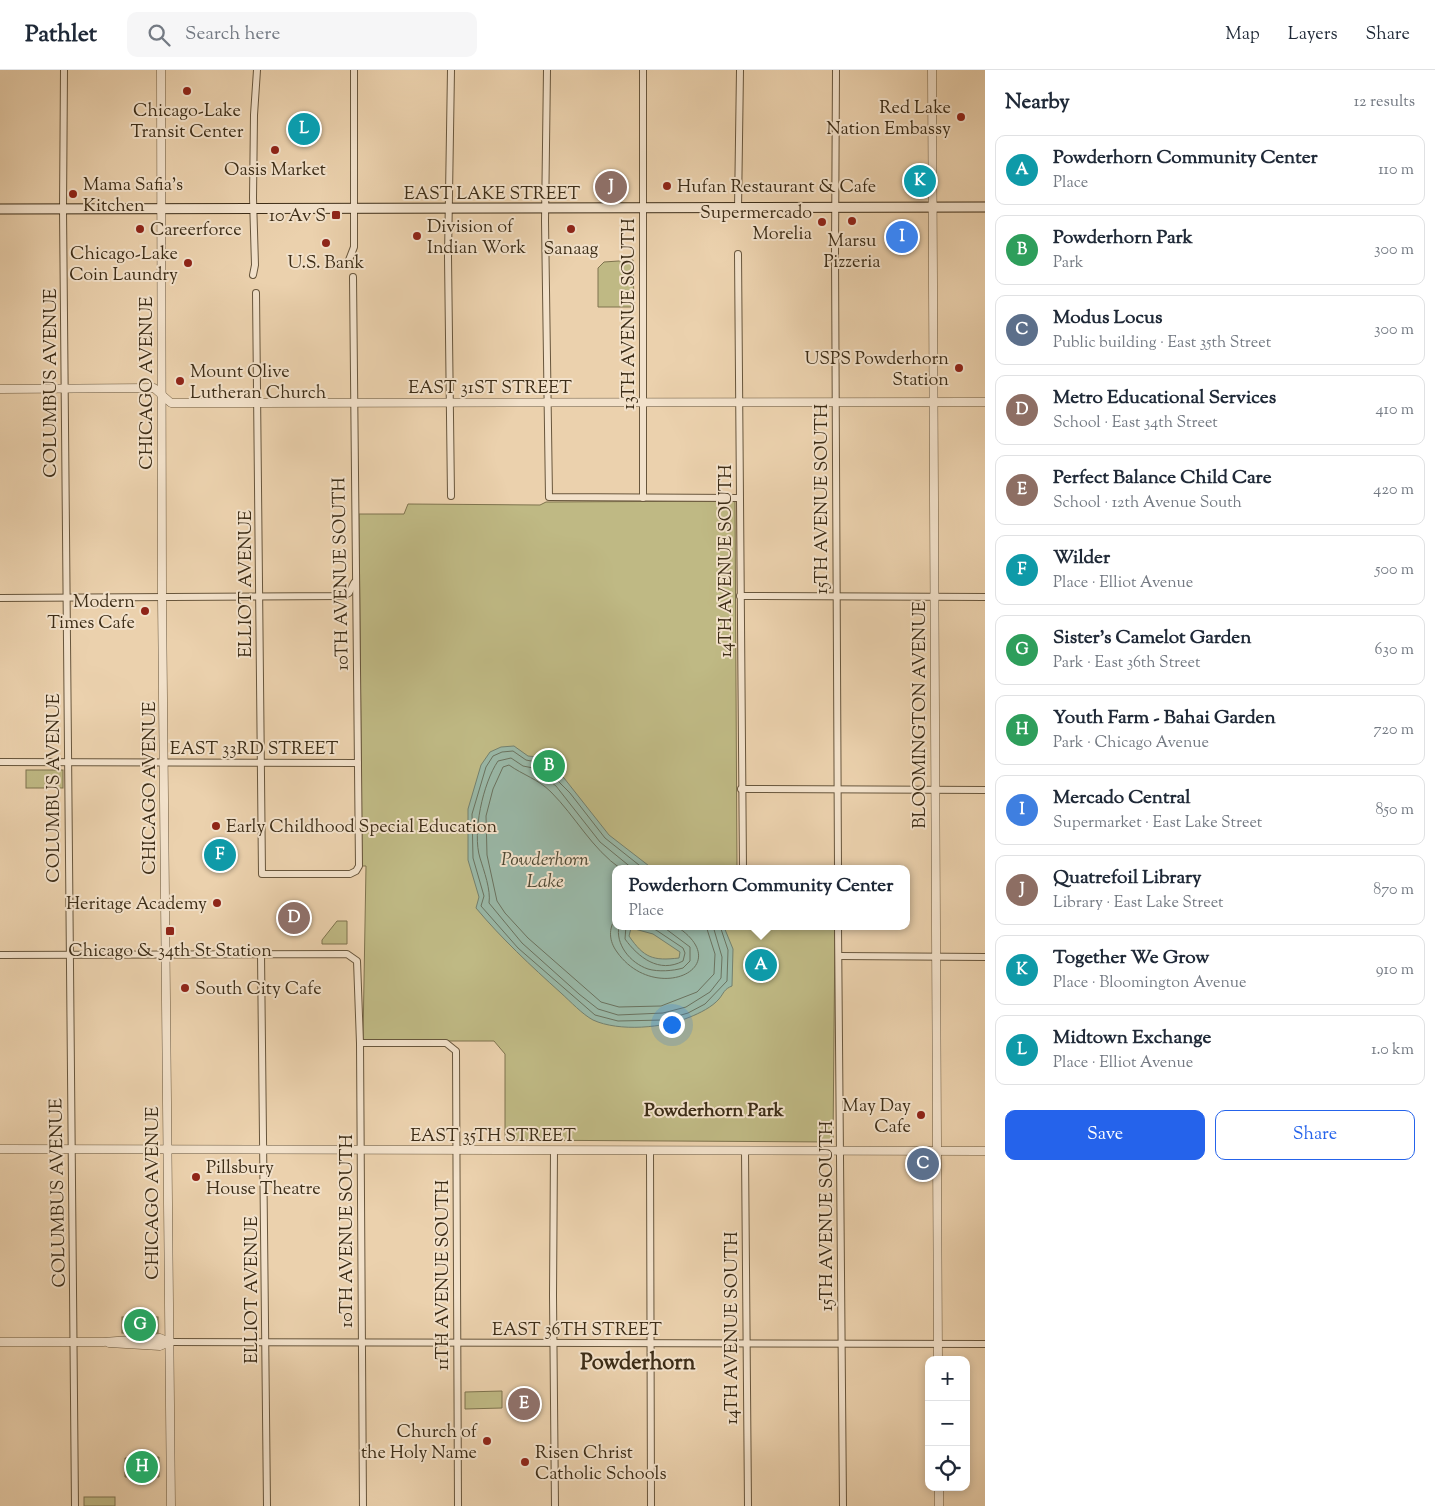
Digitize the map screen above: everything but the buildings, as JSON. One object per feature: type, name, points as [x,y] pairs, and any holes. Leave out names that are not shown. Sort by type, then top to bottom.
[{"type":"main road","name":"EAST LAKE STREET","points":[[0,209],[985,207]]},
{"type":"street","name":"COLUMBUS AVENUE","points":[[64,70],[64,388],[75,1506]]},
{"type":"street","name":"CHICAGO AVENUE","points":[[161,70],[162,597],[171,1506]]},
{"type":"street","points":[[253,275],[255,265],[253,209],[254,115],[257,70]]},
{"type":"street","points":[[349,260],[354,247],[354,70]]},
{"type":"street","points":[[451,70],[449,209],[451,496]]},
{"type":"street","points":[[547,70],[545,208],[549,497],[740,498]]},
{"type":"street","name":"13TH AVENUE SOUTH","points":[[643,70],[643,498]]},
{"type":"street","points":[[738,209],[740,70]]},
{"type":"street","name":"15TH AVENUE SOUTH","points":[[836,70],[838,865]]},
{"type":"street","name":"BLOOMINGTON AVENUE","points":[[932,70],[932,402],[938,1356]]},
{"type":"street","name":"14TH AVENUE SOUTH","points":[[738,254],[742,865]]},
{"type":"street","name":"10TH AVENUE SOUTH","points":[[262,874],[350,874],[356,871],[359,866],[353,277]]},
{"type":"street","name":"ELLIOT AVENUE","points":[[256,293],[262,874]]},
{"type":"street","name":"EAST 31ST STREET","points":[[0,389],[154,388],[171,403],[985,402]]},
{"type":"street","points":[[343,596],[352,589],[355,581]]},
{"type":"street","points":[[0,598],[343,596],[355,604]]},
{"type":"street","points":[[740,596],[985,597]]},
{"type":"street","name":"EAST 33RD STREET","points":[[0,762],[358,762]]},
{"type":"street","points":[[741,789],[985,790]]},
{"type":"street","name":"15TH AVENUE SOUTH","points":[[838,930],[843,1506]]},
{"type":"street","points":[[0,955],[261,954]]},
{"type":"street","name":"10TH AVENUE SOUTH","points":[[261,954],[347,954],[354,957],[358,965],[364,1506]]},
{"type":"street","name":"ELLIOT AVENUE","points":[[261,954],[267,1506]]},
{"type":"street","points":[[839,956],[985,958]]},
{"type":"street","name":"11TH AVENUE SOUTH","points":[[360,1043],[446,1043],[456,1051],[458,1506]]},
{"type":"street","name":"EAST 35TH STREET","points":[[0,1149],[985,1151]]},
{"type":"street","points":[[554,1150],[555,1506]]},
{"type":"street","points":[[650,1150],[652,1506]]},
{"type":"street","name":"14TH AVENUE SOUTH","points":[[745,1150],[748,1506]]},
{"type":"street","name":"EAST 36TH STREET","points":[[0,1342],[103,1342],[160,1338],[169,1342],[985,1344]]},
{"type":"street","points":[[939,1491],[939,1506]]},
{"type":"shaded area","points":[[633,260],[634,307],[598,307],[598,268],[604,262]]},
{"type":"shaded area","name":"Powderhorn Park","points":[[735,501],[737,865],[612,865],[612,930],[835,930],[833,1142],[505,1140],[505,1054],[494,1041],[367,1041],[363,1039],[366,866],[362,866],[359,514],[404,514],[408,504],[540,505],[546,502]]},
{"type":"shaded area","points":[[26,770],[63,770],[63,788],[26,788]]},
{"type":"shaded area","points":[[337,921],[347,921],[347,944],[322,944],[322,940]]},
{"type":"shaded area","points":[[122,1317],[158,1317],[158,1333],[122,1333]]},
{"type":"shaded area","points":[[502,1391],[502,1408],[465,1409],[465,1392]]},
{"type":"shaded area","points":[[159,1457],[159,1477],[125,1477],[125,1458]]},
{"type":"shaded area","points":[[84,1497],[115,1497],[115,1506],[84,1506]]},
{"type":"water","name":"Powderhorn Lake","points":[[514,746],[528,756],[538,757],[564,778],[609,835],[648,865],[612,865],[612,930],[630,930],[629,936],[639,949],[650,956],[662,959],[679,958],[680,952],[653,934],[638,930],[725,930],[733,949],[732,986],[713,1005],[702,1012],[679,1021],[655,1026],[615,1026],[593,1020],[577,1008],[528,962],[476,908],[479,897],[468,860],[468,809],[481,765],[490,752],[501,747]]},
{"type":"place","name":"Chicago-Lake Transit Center","points":[[187,91]]},
{"type":"place","name":"Red Lake Nation Embassy","points":[[961,117]]},
{"type":"place","name":"Midtown Exchange","points":[[304,129]]},
{"type":"place","name":"Oasis Market","points":[[275,150]]},
{"type":"place","name":"Together We Grow","points":[[920,181]]},
{"type":"place","name":"Hufan Restaurant & Cafe","points":[[667,186]]},
{"type":"place","name":"Quatrefoil Library","points":[[611,187]]},
{"type":"place","name":"Mama Safia's Kitchen","points":[[73,194]]},
{"type":"place","name":"10 Av S","points":[[336,215]]},
{"type":"place","name":"Marsu Pizzeria","points":[[852,221]]},
{"type":"place","name":"Supermercado Morelia","points":[[822,222]]},
{"type":"place","name":"Careerforce","points":[[140,229]]},
{"type":"place","name":"Sanaag","points":[[571,229]]},
{"type":"place","name":"Division of Indian Work","points":[[417,236]]},
{"type":"place","name":"Mercado Central","points":[[902,237]]},
{"type":"place","name":"U.S. Bank","points":[[326,243]]},
{"type":"place","name":"Chicago-Lake Coin Laundry","points":[[188,263]]},
{"type":"place","name":"USPS Powderhorn Station","points":[[959,368]]},
{"type":"place","name":"Mount Olive Lutheran Church","points":[[180,381]]},
{"type":"place","name":"Modern Times Cafe","points":[[145,611]]},
{"type":"place","name":"Powderhorn Park","points":[[549,766]]},
{"type":"place","name":"Early Childhood Special Education","points":[[216,826]]},
{"type":"place","name":"Wilder","points":[[220,855]]},
{"type":"place","name":"Heritage Academy","points":[[217,903]]},
{"type":"place","name":"Metro Educational Services","points":[[294,918]]},
{"type":"place","name":"Chicago & 34th St Station","points":[[170,931]]},
{"type":"place","name":"Powderhorn Community Center","points":[[761,965]]},
{"type":"place","name":"South City Cafe","points":[[185,988]]},
{"type":"place","name":"May Day Cafe","points":[[921,1115]]},
{"type":"place","name":"Modus Locus","points":[[923,1164]]},
{"type":"place","name":"Pillsbury House Theatre","points":[[196,1177]]},
{"type":"place","name":"Sister's Camelot Garden","points":[[140,1325]]},
{"type":"place","name":"Perfect Balance Child Care","points":[[524,1404]]},
{"type":"place","name":"Church of the Holy Name","points":[[487,1441]]},
{"type":"place","name":"Risen Christ Catholic Schools","points":[[525,1462]]},
{"type":"place","name":"Youth Farm - Bahai Garden","points":[[142,1467]]},
{"type":"district","name":"Powderhorn Park","points":[[714,1109]]},
{"type":"district","name":"Powderhorn","points":[[638,1361]]}]
